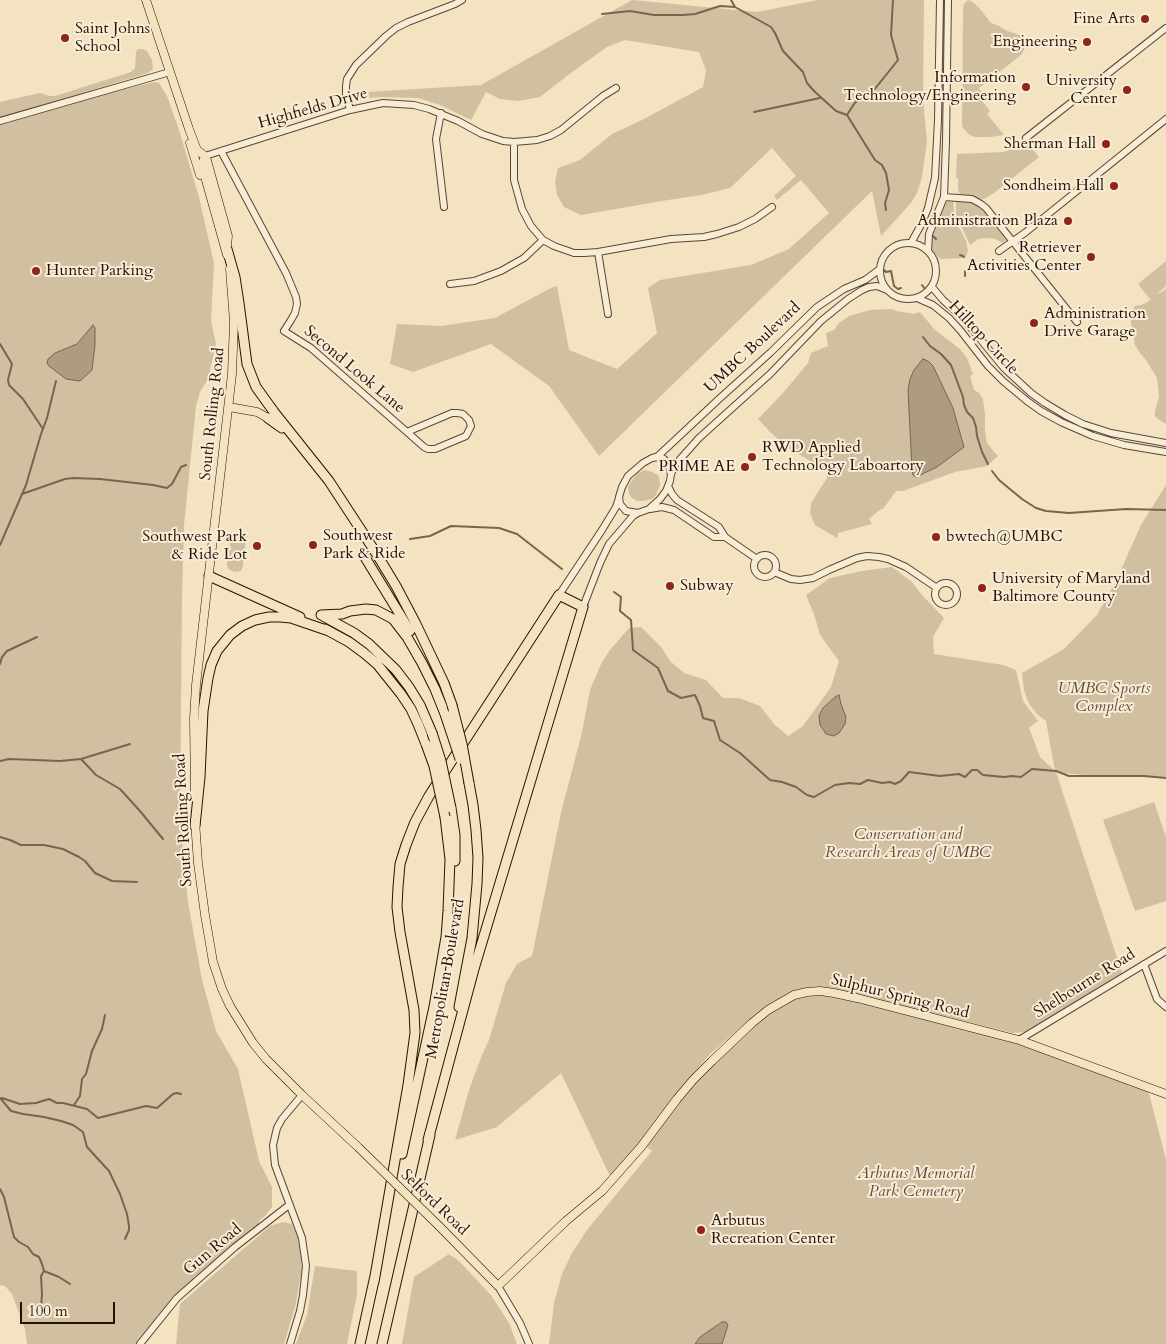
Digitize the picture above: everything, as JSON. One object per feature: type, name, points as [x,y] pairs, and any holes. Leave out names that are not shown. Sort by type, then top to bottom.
[{"type":"highway","points":[[227,249],[236,286],[245,353],[251,375],[264,399],[302,447]]},
{"type":"highway","points":[[268,418],[281,427],[302,447]]},
{"type":"highway","name":"Metropolitan Boulevard","points":[[302,447],[340,497],[376,552],[396,586],[444,683],[448,709],[462,744],[473,805],[478,858],[475,912],[463,984],[383,1344]]},
{"type":"highway","points":[[366,559],[427,660],[440,686],[448,709]]},
{"type":"highway","points":[[209,576],[329,631]]},
{"type":"highway","points":[[374,1282],[408,1085],[415,1033],[414,1010],[397,907],[400,864],[415,822],[429,796],[559,595],[583,607],[474,970],[428,1140]]},
{"type":"highway","points":[[434,1007],[445,963],[454,912],[456,859],[451,808],[441,761],[420,704],[396,670],[369,644],[354,633],[321,615],[342,614],[366,609],[376,610],[393,619],[408,637],[435,689],[448,709]]},
{"type":"highway","points":[[196,826],[204,711],[208,678],[216,652],[230,634],[242,626],[255,620],[269,617],[291,618],[329,631]]},
{"type":"highway","name":"Metropolitan Boulevard","points":[[329,631],[364,653],[377,664],[411,709],[436,774],[445,816],[450,859],[448,912],[434,1007],[360,1344]]},
{"type":"main road","name":"South Rolling Road","points":[[146,0],[182,106],[190,119],[205,156],[228,236],[227,249],[234,330],[232,374],[199,652],[195,713],[196,826],[198,863],[205,915],[213,962],[230,1006],[253,1043],[266,1059],[302,1095]]},
{"type":"main road","name":"South Rolling Road","points":[[182,106],[184,125],[211,203],[222,242],[227,249]]},
{"type":"main road","points":[[229,406],[257,412],[268,418]]},
{"type":"main road","name":"Sulphur Spring Road","points":[[498,1286],[602,1191],[641,1147],[677,1099],[712,1061],[768,1010],[794,995],[820,991],[834,993],[1019,1040],[1166,1094]]},
{"type":"main road","name":"Selford Road","points":[[302,1095],[358,1147],[498,1286]]},
{"type":"street","points":[[350,110],[346,94],[347,79],[356,65],[396,28],[462,0]]},
{"type":"street","points":[[911,243],[928,208],[935,178],[940,0]]},
{"type":"street","points":[[928,251],[929,234],[944,197],[948,0]]},
{"type":"street","points":[[1026,138],[1166,28]]},
{"type":"street","points":[[0,121],[170,72]]},
{"type":"street","name":"Highfields Drive","points":[[205,156],[350,110],[383,103],[422,107],[482,134],[503,141],[537,140],[550,136],[616,88]]},
{"type":"street","points":[[441,114],[436,139],[444,206]]},
{"type":"street","points":[[999,251],[1166,119]]},
{"type":"street","points":[[514,142],[514,180],[522,209],[531,226],[543,240],[574,253],[598,252],[671,239],[704,237],[740,226],[772,208]]},
{"type":"street","name":"Second Look Lane","points":[[221,151],[286,273],[296,296],[295,313],[284,331],[311,348],[424,447],[434,449],[466,436],[471,426],[469,420],[463,414],[457,413],[407,432]]},
{"type":"street","points":[[944,197],[972,199],[981,204],[1078,322]]},
{"type":"street","points":[[450,284],[474,281],[501,272],[524,258],[543,240]]},
{"type":"street","points":[[911,243],[928,251],[936,266],[936,277],[932,287],[926,294],[910,300],[901,299],[887,290],[882,282],[880,269],[882,261],[890,249],[902,244],[911,243]]},
{"type":"street","points":[[598,252],[608,314]]},
{"type":"street","name":"UMBC Boulevard","points":[[652,458],[658,456],[817,307],[844,289],[865,280],[880,269]]},
{"type":"street","name":"UMBC Boulevard","points":[[671,474],[676,465],[699,438],[770,374],[836,308],[862,290],[877,286],[887,290]]},
{"type":"street","name":"Hilltop Circle","points":[[932,287],[962,317],[1004,368],[1045,403],[1083,424],[1111,433],[1166,443]]},
{"type":"street","name":"Hilltop Circle","points":[[918,298],[933,305],[949,318],[988,366],[1027,401],[1041,410],[1080,432],[1137,448],[1166,452]]},
{"type":"street","points":[[559,595],[616,507],[622,486],[628,476],[652,458],[664,459],[668,463],[671,474],[668,486],[660,499],[649,509]]},
{"type":"street","points":[[668,486],[677,500],[719,527],[725,537],[756,559]]},
{"type":"street","points":[[619,496],[623,509],[632,513],[638,513]]},
{"type":"street","points":[[583,607],[609,544],[633,516],[638,513],[662,507],[674,510],[714,538],[725,537]]},
{"type":"street","points":[[763,555],[770,556],[776,565],[774,572],[765,577],[758,574],[754,565],[756,559],[763,555]]},
{"type":"street","points":[[774,572],[791,579],[800,580],[813,578],[857,558],[879,556],[906,567],[937,588]]},
{"type":"street","name":"Shelbourne Road","points":[[1019,1040],[1166,951]]},
{"type":"street","points":[[1144,964],[1157,1000],[1166,1007]]},
{"type":"street","points":[[290,1344],[302,1303],[306,1266],[302,1238],[275,1166],[274,1145],[277,1128],[282,1119],[302,1095]]},
{"type":"street","name":"Gun Road","points":[[140,1344],[178,1298],[235,1247],[289,1205]]},
{"type":"street","name":"Selford Road","points":[[498,1286],[520,1323],[529,1344]]},
{"type":"green space","points":[[632,0],[757,12],[817,0],[924,0],[923,99],[927,142],[922,177],[917,193],[911,203],[881,236],[872,191],[599,456],[549,386],[491,344],[413,372],[390,364],[397,324],[441,326],[495,318],[557,286],[569,350],[617,369],[657,333],[648,288],[660,280],[751,265],[789,249],[829,213],[801,180],[777,200],[774,196],[796,176],[772,148],[730,188],[702,195],[581,215],[564,207],[557,195],[555,181],[558,168],[580,160],[612,134],[703,87],[706,70],[699,52],[625,40],[607,47],[540,97],[518,101],[500,99],[486,92],[471,120],[440,105],[418,98],[369,98],[368,92],[481,85]]},
{"type":"green space","points":[[969,0],[980,9],[991,23],[1022,36],[1025,42],[1021,55],[979,88],[982,93],[979,97],[990,111],[987,114],[1004,135],[975,137],[970,135],[962,125],[963,11],[964,4]]},
{"type":"green space","points":[[138,49],[147,51],[152,60],[153,69],[148,73],[0,118],[0,102],[40,93],[55,96],[131,72],[135,68],[136,52]]},
{"type":"green space","points":[[154,82],[159,83],[167,96],[179,130],[199,197],[214,263],[211,321],[216,344],[208,379],[200,392],[196,406],[184,525],[180,820],[188,902],[202,980],[216,1031],[238,1069],[259,1161],[272,1187],[272,1207],[259,1221],[259,1224],[232,1245],[175,1296],[135,1344],[27,1344],[25,1329],[12,1294],[5,1286],[0,1285],[0,124],[84,99]]},
{"type":"green space","points":[[1026,141],[1039,157],[984,199],[966,197],[960,194],[958,178],[956,178],[957,154],[1004,152],[1019,147]]},
{"type":"green space","points":[[953,201],[955,220],[966,241],[968,251],[966,257],[964,256],[963,258],[941,259],[933,251],[931,238],[932,235],[935,237],[933,233],[943,206],[947,202]]},
{"type":"green space","points":[[956,201],[970,202],[980,207],[1006,240],[1002,243],[996,239],[978,239],[970,245],[956,215]]},
{"type":"green space","points":[[1166,261],[1166,286],[1156,295],[1166,289],[1166,424],[1155,416],[1159,397],[1157,378],[1135,345],[1131,322],[1135,306],[1146,303],[1154,297],[1150,299],[1138,284]]},
{"type":"green space","points":[[891,309],[914,314],[920,312],[935,330],[960,349],[967,358],[973,374],[970,376],[974,390],[983,399],[987,443],[998,456],[987,466],[955,472],[903,491],[896,491],[883,509],[869,519],[872,524],[838,533],[837,538],[815,525],[810,513],[811,503],[827,478],[826,470],[788,448],[758,419],[808,363],[811,353],[828,346],[826,333],[834,330],[839,323],[849,316],[870,310]]},
{"type":"green space","points":[[645,470],[659,476],[660,485],[652,499],[637,501],[629,494],[628,487],[638,473]]},
{"type":"green space","name":"Conservation and Research Areas of UMBC","points":[[1166,485],[1166,778],[1101,777],[1056,772],[1122,973],[1037,1026],[1024,1032],[1013,1033],[831,988],[812,987],[788,993],[756,1014],[710,1054],[675,1095],[642,1141],[610,1176],[561,1073],[497,1127],[455,1140],[469,1090],[489,1040],[506,983],[517,964],[532,956],[561,813],[582,732],[590,690],[601,664],[629,628],[641,627],[662,648],[670,661],[684,673],[706,680],[723,698],[739,698],[760,706],[774,724],[788,736],[803,726],[831,687],[839,661],[820,635],[806,595],[830,578],[892,567],[912,582],[944,618],[933,637],[934,654],[1003,665],[1016,670],[1023,701],[1038,721],[1029,728],[1040,757],[1055,771],[1046,721],[1029,704],[1024,690],[1022,673],[1064,649],[1097,615],[1116,581],[1141,525]]},
{"type":"green space","points":[[241,534],[246,539],[243,566],[241,571],[234,572],[228,569],[227,565],[230,542],[232,537]]},
{"type":"green space","points":[[1154,802],[1166,837],[1166,901],[1135,911],[1103,820]]},
{"type":"green space","name":"Arbutus Memorial Park Cemetery","points":[[819,995],[863,1003],[1012,1042],[1148,1090],[1166,1159],[1166,1344],[549,1344],[554,1303],[562,1274],[572,1253],[587,1230],[652,1151],[646,1146],[680,1102],[695,1083],[715,1063],[770,1013],[794,999]]},
{"type":"green space","points":[[283,1222],[292,1224],[300,1243],[302,1270],[295,1307],[284,1344],[176,1344],[180,1304],[270,1226]]},
{"type":"green space","points":[[449,1254],[459,1261],[491,1295],[509,1323],[517,1344],[402,1344],[414,1277]]},
{"type":"green space","points":[[315,1266],[357,1271],[357,1295],[347,1344],[296,1344],[307,1315]]},
{"type":"shaded area","points":[[93,325],[95,328],[95,345],[92,370],[80,381],[66,379],[49,366],[47,363],[48,359],[55,353],[77,344]]},
{"type":"shaded area","points":[[923,359],[933,366],[953,408],[964,447],[937,467],[916,477],[913,475],[912,469],[908,390],[914,370]]},
{"type":"shaded area","points":[[839,695],[846,717],[845,724],[839,733],[834,736],[826,734],[820,725],[819,716],[823,708]]},
{"type":"shaded area","points":[[722,1322],[726,1322],[728,1325],[722,1344],[695,1344],[700,1337]]},
{"type":"waterway","points":[[731,0],[735,7],[771,27],[783,51],[803,72],[807,83],[836,111],[847,115],[875,160],[882,165],[886,173],[889,190],[885,203],[886,210]]},
{"type":"waterway","points":[[847,115],[854,104],[865,93],[874,90],[898,60],[891,35],[893,0]]},
{"type":"waterway","points":[[602,14],[630,11],[654,15],[683,15],[695,14],[720,6],[735,7]]},
{"type":"waterway","points":[[754,112],[820,98]]},
{"type":"waterway","points":[[932,235],[936,239]]},
{"type":"waterway","points":[[960,255],[964,257]]},
{"type":"waterway","points":[[884,270],[886,272],[891,271],[894,286],[898,289],[901,288]]},
{"type":"waterway","points":[[965,271],[965,276]]},
{"type":"waterway","points":[[922,285],[925,289]]},
{"type":"waterway","points":[[923,337],[951,365],[963,397],[964,405],[967,412],[973,418],[982,452],[988,464]]},
{"type":"waterway","points":[[0,344],[12,364],[8,380],[9,385],[23,399],[43,429]]},
{"type":"waterway","points":[[0,545],[26,485],[47,418],[56,381]]},
{"type":"waterway","points":[[22,494],[73,478],[100,479],[167,488],[172,484],[181,467],[186,465]]},
{"type":"waterway","points":[[992,471],[999,480],[1022,499],[1036,508],[1046,511],[1069,513],[1126,509],[1166,510]]},
{"type":"waterway","points":[[410,539],[430,536],[451,526],[499,528],[517,534],[562,569]]},
{"type":"waterway","points":[[614,592],[621,597],[620,611],[631,620],[633,650],[658,668],[668,691],[681,698],[695,695],[703,718],[714,721],[720,740],[740,753],[770,780],[796,787],[807,795],[814,797],[835,785],[860,784],[868,780],[895,784],[901,781],[909,772],[940,776],[959,774],[965,777],[972,770],[977,770],[983,775],[1021,777],[1032,769],[1056,771],[1069,776],[1144,776],[1166,778]]},
{"type":"waterway","points":[[0,664],[2,657],[7,651],[37,637]]},
{"type":"waterway","points":[[0,761],[9,759],[60,761],[81,759],[130,744]]},
{"type":"waterway","points":[[81,759],[96,775],[120,789],[163,839]]},
{"type":"waterway","points":[[0,837],[21,845],[44,845],[63,849],[85,861],[95,873],[112,881],[137,882]]},
{"type":"waterway","points":[[74,1105],[80,1096],[82,1079],[86,1074],[105,1015]]},
{"type":"waterway","points":[[2,1098],[20,1104],[36,1103],[49,1099],[57,1103],[87,1109],[98,1118],[146,1106],[157,1108],[173,1094],[181,1094]]},
{"type":"waterway","points":[[0,1098],[11,1111],[61,1121],[73,1125],[83,1132],[87,1147],[109,1171],[120,1194],[129,1226],[125,1239]]},
{"type":"waterway","points":[[0,1189],[4,1197],[14,1237],[39,1257],[42,1264],[44,1271],[41,1276],[41,1308]]},
{"type":"waterway","points":[[44,1271],[70,1284]]},
{"type":"place","name":"Fine Arts","points":[[1145,19]]},
{"type":"place","name":"Saint Johns School","points":[[65,38]]},
{"type":"place","name":"Engineering","points":[[1087,42]]},
{"type":"place","name":"Information Technology/Engineering","points":[[1026,87]]},
{"type":"place","name":"University Center","points":[[1127,90]]},
{"type":"place","name":"Sherman Hall","points":[[1106,144]]},
{"type":"place","name":"Sondheim Hall","points":[[1114,186]]},
{"type":"place","name":"Administration Plaza","points":[[1068,221]]},
{"type":"place","name":"Retriever Activities Center","points":[[1091,257]]},
{"type":"place","name":"Hunter Parking","points":[[36,271]]},
{"type":"place","name":"Administration Drive Garage","points":[[1034,323]]},
{"type":"place","name":"RWD Applied Technology Laboartory","points":[[752,457]]},
{"type":"place","name":"PRIME AE","points":[[745,467]]},
{"type":"place","name":"bwtech@UMBC","points":[[936,537]]},
{"type":"place","name":"Southwest Park & Ride","points":[[313,545]]},
{"type":"place","name":"Southwest Park & Ride Lot","points":[[257,546]]},
{"type":"place","name":"Subway","points":[[670,586]]},
{"type":"place","name":"University of Maryland Baltimore County","points":[[982,588]]},
{"type":"place","name":"Arbutus Recreation Center","points":[[701,1230]]},
{"type":"park label","name":"UMBC Sports Complex","points":[[1104,698]]}]
